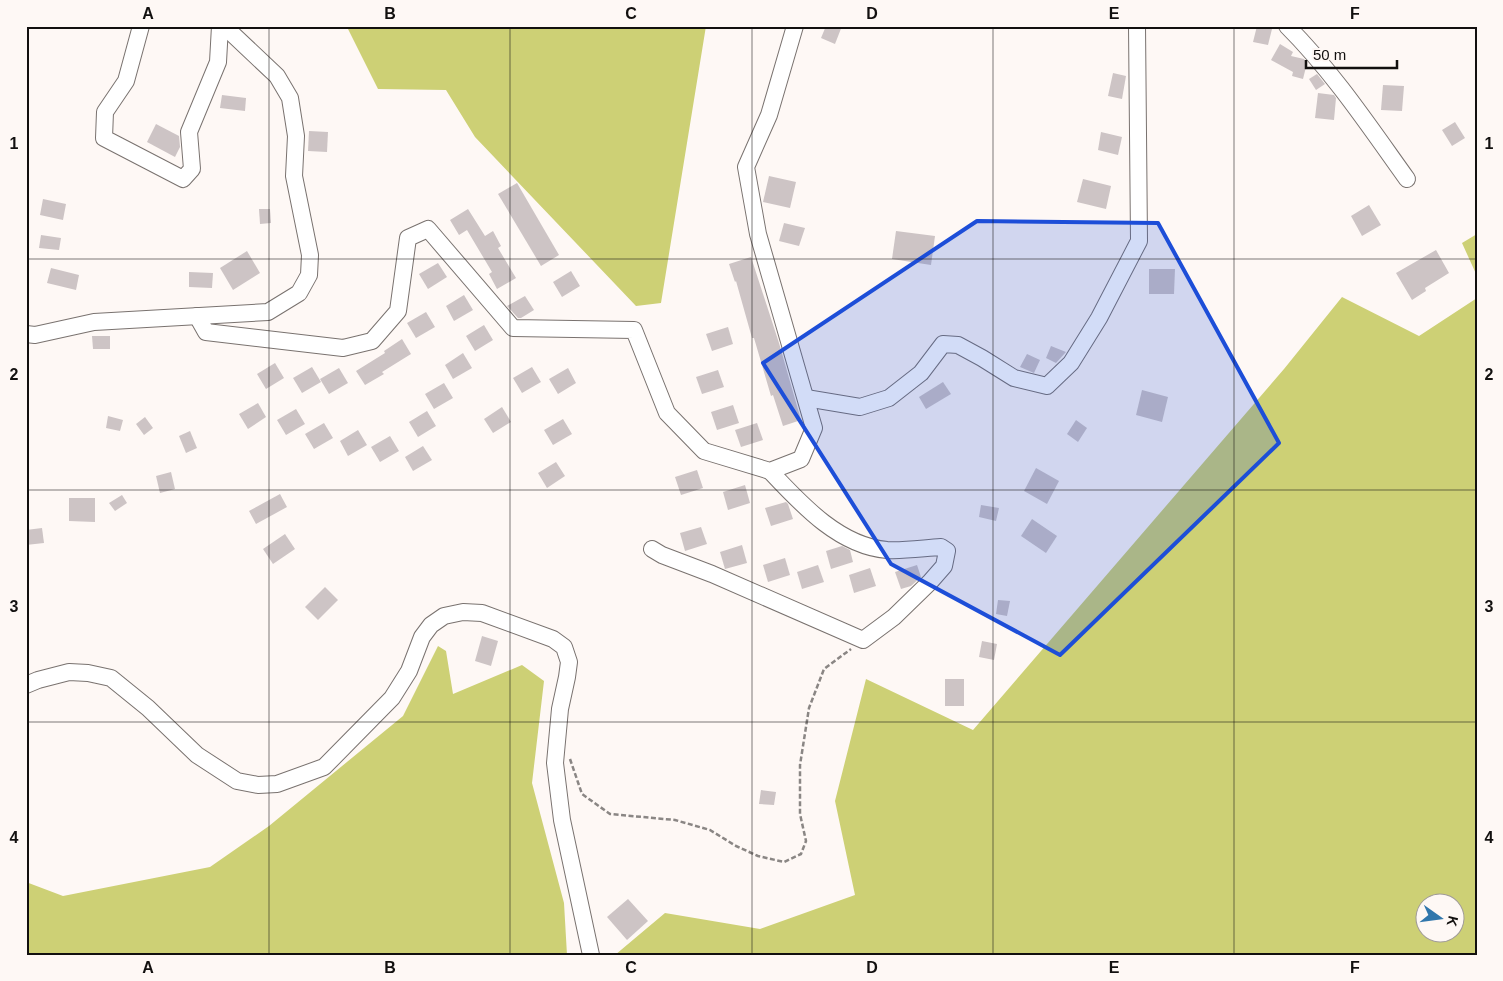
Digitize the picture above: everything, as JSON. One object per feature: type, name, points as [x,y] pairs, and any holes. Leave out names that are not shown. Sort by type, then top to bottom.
[{"type":"street","points":[[141,26],[126,81],[105,112],[104,138],[183,179],[192,169],[189,132],[218,62],[220,26]]},
{"type":"street","points":[[26,334],[35,335],[94,322],[268,312],[299,293],[309,275],[310,255],[294,176],[296,136],[290,98],[277,76],[224,26]]},
{"type":"street","points":[[770,472],[801,459],[814,428],[758,234],[746,167],[769,115],[795,26]]},
{"type":"street","points":[[806,398],[860,407],[889,398],[921,373],[943,344],[958,345],[1014,378],[1047,386],[1071,363],[1099,318],[1139,241],[1137,26]]},
{"type":"street","points":[[1287,26],[1309,48],[1343,91],[1407,179]]},
{"type":"street","points":[[197,316],[206,332],[343,348],[372,341],[398,311],[408,238],[428,229],[513,328],[634,330],[667,413],[704,451],[770,472],[825,523],[859,544],[886,550],[941,547],[947,552],[944,566],[930,582],[894,617],[863,640],[712,574],[662,555],[652,549]]},
{"type":"street","points":[[26,685],[68,672],[88,673],[111,678],[148,708],[197,755],[237,781],[258,785],[277,784],[324,767],[350,741],[392,698],[409,671],[422,637],[431,625],[444,616],[463,612],[482,613],[554,639],[564,647],[569,662],[560,708],[555,763],[562,820],[591,955]]},
{"type":"path","points":[[568,754],[582,794],[610,814],[675,820],[710,830],[736,846],[758,856],[784,862],[801,854],[806,842],[800,814],[800,766],[809,708],[824,669],[863,640]]},
{"type":"highlighted area","points":[[977,221],[1158,223],[1279,443],[1060,655],[891,564],[763,363]]},
{"type":"green space","points":[[349,26],[706,26],[661,303],[636,306],[475,137],[446,90],[378,89],[348,29]]},
{"type":"green space","points":[[1477,234],[1477,276],[1462,243]]},
{"type":"green space","points":[[1342,297],[1419,336],[1477,298],[1477,955],[615,955],[665,913],[760,929],[855,895],[835,801],[866,679],[973,730],[1284,369]]},
{"type":"green space","points":[[438,646],[446,651],[453,694],[522,665],[544,681],[532,783],[564,903],[567,955],[26,955],[26,882],[63,896],[210,867],[269,826],[403,716]]},
{"type":"building","points":[[826,26],[842,26],[835,44],[821,38]]},
{"type":"building","points":[[1257,26],[1272,29],[1268,45],[1253,42]]},
{"type":"building","points":[[1280,44],[1293,52],[1291,56],[1304,59],[1307,63],[1303,79],[1292,76],[1293,72],[1271,60]]},
{"type":"building","points":[[1113,73],[1126,76],[1122,99],[1108,96]]},
{"type":"building","points":[[1317,74],[1325,84],[1316,90],[1309,79]]},
{"type":"building","points":[[1383,85],[1404,86],[1402,111],[1381,110]]},
{"type":"building","points":[[1318,93],[1334,95],[1336,98],[1334,120],[1315,118]]},
{"type":"building","points":[[222,95],[246,98],[245,111],[220,108]]},
{"type":"building","points":[[1455,122],[1465,138],[1452,146],[1442,130]]},
{"type":"building","points":[[156,124],[179,136],[180,147],[175,157],[147,142]]},
{"type":"building","points":[[309,131],[328,132],[327,152],[308,151]]},
{"type":"building","points":[[1101,132],[1122,137],[1118,155],[1098,150]]},
{"type":"building","points":[[769,176],[796,182],[790,208],[763,202]]},
{"type":"building","points":[[1083,179],[1111,186],[1106,209],[1077,202]]},
{"type":"building","points":[[517,183],[559,255],[541,266],[498,194]]},
{"type":"building","points":[[43,199],[66,204],[63,220],[40,215]]},
{"type":"building","points":[[1369,205],[1381,225],[1362,236],[1351,216]]},
{"type":"building","points":[[259,209],[270,209],[271,223],[260,224]]},
{"type":"building","points":[[468,209],[485,236],[493,231],[501,246],[498,248],[516,278],[497,289],[489,274],[492,272],[467,230],[459,235],[450,220]]},
{"type":"building","points":[[784,223],[805,228],[799,246],[779,241]]},
{"type":"building","points":[[896,231],[935,236],[931,265],[892,259]]},
{"type":"building","points":[[41,235],[61,238],[59,250],[39,248]]},
{"type":"building","points":[[1436,250],[1449,273],[1425,288],[1426,291],[1412,300],[1396,273]]},
{"type":"building","points":[[247,251],[260,273],[233,290],[220,268]]},
{"type":"building","points":[[751,257],[779,343],[801,420],[783,426],[773,395],[771,396],[736,281],[729,264]]},
{"type":"building","points":[[438,263],[447,277],[428,289],[419,274]]},
{"type":"building","points":[[51,268],[79,275],[76,290],[47,283]]},
{"type":"building","points":[[1149,269],[1175,269],[1174,294],[1149,294]]},
{"type":"building","points":[[571,271],[580,286],[562,297],[553,282]]},
{"type":"building","points":[[189,272],[213,273],[212,288],[189,287]]},
{"type":"building","points":[[464,295],[473,310],[454,321],[446,306]]},
{"type":"building","points":[[525,296],[534,310],[518,318],[507,306]]},
{"type":"building","points":[[426,312],[435,327],[416,338],[407,323]]},
{"type":"building","points":[[484,325],[493,340],[475,351],[466,336]]},
{"type":"building","points":[[728,327],[733,344],[712,351],[706,334]]},
{"type":"building","points":[[92,336],[110,336],[110,349],[93,349]]},
{"type":"building","points":[[402,339],[411,354],[365,385],[356,371],[385,353],[384,351]]},
{"type":"building","points":[[1051,346],[1066,352],[1056,363],[1046,358]]},
{"type":"building","points":[[463,353],[472,368],[453,379],[445,365]]},
{"type":"building","points":[[1027,354],[1040,360],[1034,373],[1020,367]]},
{"type":"building","points":[[275,363],[284,378],[266,389],[257,374]]},
{"type":"building","points":[[312,367],[321,382],[302,393],[293,378]]},
{"type":"building","points":[[532,367],[541,382],[522,393],[513,378]]},
{"type":"building","points":[[339,368],[348,383],[329,394],[320,379]]},
{"type":"building","points":[[568,368],[576,383],[558,394],[549,379]]},
{"type":"building","points":[[718,370],[724,387],[702,394],[696,377]]},
{"type":"building","points":[[943,382],[951,394],[926,409],[919,397]]},
{"type":"building","points":[[444,383],[453,398],[434,409],[425,394]]},
{"type":"building","points":[[1142,390],[1168,397],[1162,422],[1136,415]]},
{"type":"building","points":[[258,403],[266,417],[248,429],[239,414]]},
{"type":"building","points":[[733,405],[739,423],[717,430],[711,412]]},
{"type":"building","points":[[502,407],[511,422],[493,433],[484,419]]},
{"type":"building","points":[[296,409],[305,424],[286,435],[277,420]]},
{"type":"building","points":[[427,411],[436,426],[418,437],[409,422]]},
{"type":"building","points":[[108,416],[123,420],[120,431],[106,428]]},
{"type":"building","points":[[145,417],[153,428],[144,435],[136,424]]},
{"type":"building","points":[[563,419],[572,434],[553,445],[544,430]]},
{"type":"building","points":[[1076,420],[1087,428],[1078,442],[1067,434]]},
{"type":"building","points":[[324,423],[333,438],[314,449],[305,434]]},
{"type":"building","points":[[757,423],[763,440],[741,447],[735,430]]},
{"type":"building","points":[[358,430],[367,445],[348,456],[340,441]]},
{"type":"building","points":[[190,431],[197,448],[186,453],[179,436]]},
{"type":"building","points":[[390,436],[399,451],[380,462],[371,447]]},
{"type":"building","points":[[423,446],[432,460],[413,471],[405,457]]},
{"type":"building","points":[[556,462],[565,476],[547,488],[538,473]]},
{"type":"building","points":[[1036,468],[1059,481],[1047,504],[1024,491]]},
{"type":"building","points":[[697,470],[703,488],[681,495],[675,477]]},
{"type":"building","points":[[171,472],[175,489],[160,493],[156,476]]},
{"type":"building","points":[[745,485],[750,503],[728,510],[723,492]]},
{"type":"building","points":[[280,494],[287,507],[256,524],[249,511]]},
{"type":"building","points":[[122,495],[127,503],[115,511],[109,503]]},
{"type":"building","points":[[69,498],[95,498],[95,522],[69,521]]},
{"type":"building","points":[[786,502],[793,519],[771,526],[765,508]]},
{"type":"building","points":[[981,505],[999,508],[996,521],[979,517]]},
{"type":"building","points":[[1032,519],[1057,536],[1046,553],[1021,536]]},
{"type":"building","points":[[701,527],[707,544],[685,551],[680,533]]},
{"type":"building","points":[[42,528],[44,543],[26,545],[26,530]]},
{"type":"building","points":[[285,534],[295,549],[273,564],[263,549]]},
{"type":"building","points":[[742,545],[747,563],[725,569],[720,552]]},
{"type":"building","points":[[842,546],[850,550],[853,562],[831,569],[826,551]]},
{"type":"building","points":[[785,558],[790,575],[768,582],[763,565]]},
{"type":"building","points":[[818,565],[824,582],[802,589],[797,572]]},
{"type":"building","points":[[917,565],[921,577],[911,586],[901,589],[895,572]]},
{"type":"building","points":[[870,568],[876,586],[854,593],[849,575]]},
{"type":"building","points":[[325,587],[338,600],[318,620],[305,607]]},
{"type":"building","points":[[998,600],[1010,601],[1007,616],[996,614]]},
{"type":"building","points":[[482,636],[498,641],[491,666],[475,661]]},
{"type":"building","points":[[982,641],[997,644],[994,660],[979,657]]},
{"type":"building","points":[[945,679],[964,679],[964,706],[945,706]]},
{"type":"building","points":[[761,790],[776,792],[774,805],[759,804]]},
{"type":"building","points":[[628,899],[648,921],[627,940],[607,917]]}]
